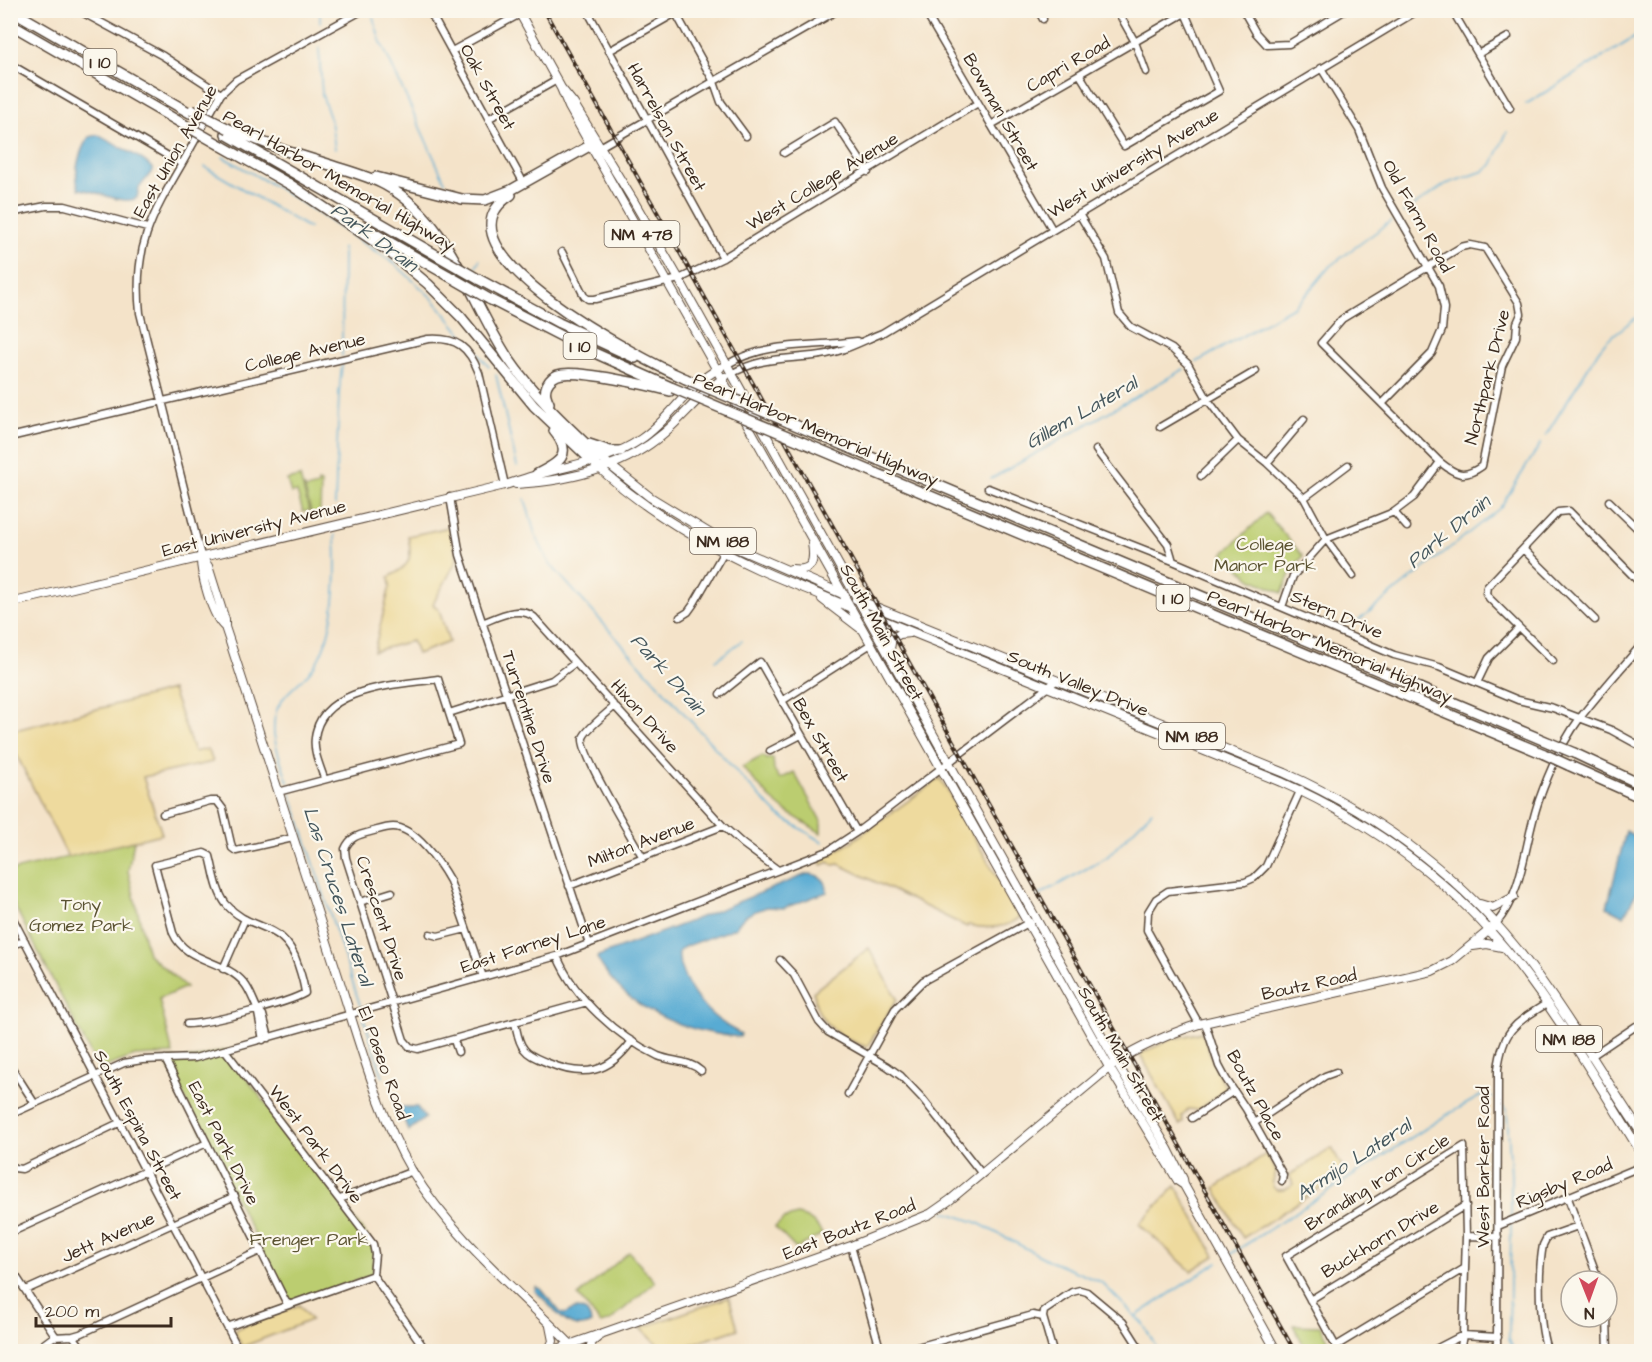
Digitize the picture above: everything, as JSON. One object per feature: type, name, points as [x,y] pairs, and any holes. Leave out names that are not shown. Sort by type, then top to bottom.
[{"type":"highway","name":"Pearl Harbor Memorial Highway","points":[[11,10],[228,132],[478,279],[560,323],[619,351],[1574,753],[1641,785]]},
{"type":"highway","name":"Pearl Harbor Memorial Highway","points":[[10,24],[489,299],[588,350],[673,390],[721,408],[1544,754],[1641,798]]},
{"type":"highway","points":[[228,132],[324,163],[462,199],[479,200],[511,190],[595,148]]},
{"type":"highway","points":[[595,148],[503,200],[496,208],[492,218],[493,235],[501,253],[514,269],[555,304],[657,366]]},
{"type":"highway","points":[[324,163],[385,186],[420,212],[446,244],[509,359],[527,383],[584,442],[598,463]]},
{"type":"highway","points":[[288,183],[387,250],[423,279],[461,317],[557,435],[563,446],[558,463],[537,474]]},
{"type":"highway","points":[[562,419],[546,398],[545,392],[552,379],[561,374],[598,377],[673,390]]},
{"type":"highway","points":[[534,406],[598,463]]},
{"type":"highway","points":[[584,442],[610,451],[621,451]]},
{"type":"main road","name":"South Main Street","points":[[519,12],[561,88],[574,104],[595,148],[668,282],[941,768],[1032,921],[1113,1064],[1168,1149],[1184,1179],[1184,1185],[1277,1352]]},
{"type":"main road","name":"South Main Street","points":[[595,148],[679,279],[948,763],[1032,921]]},
{"type":"main road","name":"West University Avenue","points":[[717,369],[726,365]]},
{"type":"main road","name":"East University Avenue","points":[[505,485],[542,483],[598,463],[621,451],[663,421],[692,387],[717,369]]},
{"type":"main road","name":"West University Avenue","points":[[723,379],[731,374]]},
{"type":"main road","points":[[610,466],[650,445],[705,392],[723,379]]},
{"type":"main road","name":"East University Avenue","points":[[10,603],[505,485],[537,474],[598,463]]},
{"type":"main road","name":"South Valley Drive","points":[[598,463],[610,466],[650,497],[729,545],[857,600],[1304,782],[1342,801],[1397,836],[1438,867],[1477,903],[1535,971],[1641,1134]]},
{"type":"main road","name":"South Valley Drive","points":[[598,463],[644,504],[724,553],[851,608],[1300,790],[1337,809],[1394,845],[1449,889],[1506,949],[1546,1004],[1641,1154]]},
{"type":"main road","points":[[780,568],[799,570],[809,567],[814,558],[812,538]]},
{"type":"main road","name":"El Paseo Road","points":[[201,556],[208,566],[225,620],[225,627],[383,1112],[412,1171],[450,1222],[516,1294],[575,1348]]},
{"type":"main road","points":[[805,589],[840,612],[867,635]]},
{"type":"main road","points":[[888,656],[892,638],[900,634],[914,633]]},
{"type":"main road","points":[[1477,903],[1493,908],[1514,897]]},
{"type":"main road","name":"Boutz Road","points":[[1128,1054],[1162,1036],[1202,1023],[1415,977],[1432,971],[1452,961],[1496,924]]},
{"type":"main road","points":[[1472,946],[1497,945],[1506,949]]},
{"type":"main road","name":"East Boutz Road","points":[[549,1352],[575,1348],[599,1336],[851,1246],[930,1214],[1128,1054]]},
{"type":"main road","points":[[549,1352],[553,1341],[550,1325]]},
{"type":"main road","points":[[590,1352],[592,1342],[599,1336]]},
{"type":"street","points":[[78,10],[91,13],[221,94]]},
{"type":"street","name":"East Union Avenue","points":[[201,556],[140,313],[137,292],[138,264],[147,228],[160,200],[221,94],[236,80],[363,10]]},
{"type":"street","name":"Oak Street","points":[[429,10],[521,178]]},
{"type":"street","name":"Harrelson Street","points":[[587,10],[723,258]]},
{"type":"street","name":"Bowman Street","points":[[924,10],[1052,229]]},
{"type":"street","points":[[1038,10],[1043,19]]},
{"type":"street","points":[[1117,10],[1135,42],[1146,72]]},
{"type":"street","points":[[1243,10],[1256,33],[1268,45],[1289,44],[1346,10]]},
{"type":"street","points":[[1329,10],[1333,18]]},
{"type":"street","name":"West University Avenue","points":[[731,374],[744,367],[771,359],[841,351],[882,333],[1419,10]]},
{"type":"street","points":[[1452,10],[1510,108]]},
{"type":"street","points":[[595,148],[714,82],[834,11]]},
{"type":"street","points":[[452,51],[519,12]]},
{"type":"street","points":[[609,51],[677,12],[714,82],[721,102],[746,136]]},
{"type":"street","points":[[1080,75],[1124,146],[1219,91],[1187,12]]},
{"type":"street","name":"Capri Road","points":[[991,125],[1187,12]]},
{"type":"street","points":[[1478,54],[1508,37]]},
{"type":"street","points":[[10,64],[182,164]]},
{"type":"street","name":"Old Farm Road","points":[[1321,68],[1359,130],[1382,188],[1439,286],[1444,308],[1442,330],[1432,353],[1382,404]]},
{"type":"street","points":[[488,119],[557,80]]},
{"type":"street","name":"West College Avenue","points":[[562,252],[584,296],[588,299],[679,279],[723,258],[978,104]]},
{"type":"street","points":[[784,153],[835,122],[868,172]]},
{"type":"street","points":[[10,213],[46,206],[65,206],[147,228]]},
{"type":"street","points":[[1079,214],[1106,259],[1119,313],[1131,327],[1172,349],[1188,364],[1208,400],[1238,440],[1304,498],[1326,539],[1353,576]]},
{"type":"street","name":"Northpark Drive","points":[[1470,245],[1485,248],[1520,303],[1521,314],[1517,323],[1516,337],[1502,366],[1482,466],[1472,473],[1453,473],[1382,404],[1321,343],[1342,318],[1461,247],[1470,245]]},
{"type":"street","name":"College Avenue","points":[[10,437],[428,339],[441,338],[455,341],[466,349],[474,360],[505,485]]},
{"type":"street","name":"West University Avenue","points":[[726,365],[751,353],[784,346],[863,340]]},
{"type":"street","points":[[1160,427],[1256,371]]},
{"type":"street","points":[[1267,464],[1304,419]]},
{"type":"street","points":[[1201,476],[1238,440]]},
{"type":"street","points":[[1096,450],[1168,544],[1173,561]]},
{"type":"street","points":[[1282,607],[1293,576],[1326,539],[1394,512],[1414,497],[1440,462]]},
{"type":"street","points":[[1304,498],[1348,465]]},
{"type":"street","name":"Stern Drive","points":[[988,488],[1173,561],[1394,655],[1438,667],[1518,699],[1553,708],[1611,730],[1641,747]]},
{"type":"street","name":"Turrentine Drive","points":[[450,497],[460,555],[589,944]]},
{"type":"street","points":[[1609,501],[1641,533]]},
{"type":"street","points":[[1552,661],[1486,593],[1487,587],[1558,512],[1569,511],[1641,585]]},
{"type":"street","points":[[1394,512],[1407,527]]},
{"type":"street","points":[[680,617],[693,605],[729,545]]},
{"type":"street","points":[[1523,549],[1595,620]]},
{"type":"street","name":"Hixon Drive","points":[[482,623],[517,611],[530,614],[723,826],[777,870]]},
{"type":"street","points":[[1477,682],[1489,658],[1519,628]]},
{"type":"street","points":[[782,701],[871,644]]},
{"type":"street","points":[[1496,924],[1514,897],[1530,826],[1539,799],[1560,753],[1580,719],[1641,644]]},
{"type":"street","name":"Bex Street","points":[[720,694],[760,662],[857,832]]},
{"type":"street","points":[[449,713],[552,680],[575,663]]},
{"type":"street","points":[[278,792],[459,744],[438,679],[369,689],[341,700],[326,713],[316,729],[315,744],[324,778]]},
{"type":"street","name":"East Farney Lane","points":[[10,1115],[124,1063],[195,1058],[557,956],[828,851],[857,832],[1046,686],[1056,681]]},
{"type":"street","points":[[615,706],[585,734],[583,744],[592,766],[643,858]]},
{"type":"street","points":[[770,751],[801,735]]},
{"type":"street","name":"Boutz Place","points":[[1282,1181],[1283,1175],[1219,1066],[1202,1023],[1147,930],[1148,912],[1156,899],[1167,891],[1245,882],[1254,878],[1266,866],[1304,782]]},
{"type":"street","points":[[164,814],[217,801],[223,809],[232,848],[236,851],[293,838]]},
{"type":"street","name":"Milton Avenue","points":[[569,886],[723,826]]},
{"type":"street","name":"Crescent Drive","points":[[483,977],[450,881],[423,845],[402,828],[393,827],[360,834],[347,843],[346,858],[404,1040],[410,1047],[418,1049],[454,1040],[587,1002]]},
{"type":"street","points":[[187,1024],[257,1008],[305,993],[296,958],[287,943],[278,934],[245,919],[231,909],[222,898],[210,856],[204,853],[155,865],[170,924],[176,939],[186,951],[223,969],[243,982],[257,1008],[263,1015],[266,1039]]},
{"type":"street","points":[[360,902],[392,892]]},
{"type":"street","name":"South Espina Street","points":[[10,913],[240,1352]]},
{"type":"street","points":[[223,969],[245,919]]},
{"type":"street","points":[[849,1094],[895,1009],[923,981],[1032,921]]},
{"type":"street","points":[[430,934],[438,936],[466,929]]},
{"type":"street","points":[[10,945],[25,941]]},
{"type":"street","points":[[557,956],[565,976],[604,1020],[632,1041],[660,1057],[694,1064],[701,1071]]},
{"type":"street","points":[[780,960],[794,975],[819,1022],[828,1032],[887,1066],[914,1088],[982,1174]]},
{"type":"street","name":"West Barker Road","points":[[1497,1352],[1498,1069],[1500,1050],[1518,1022],[1546,1004]]},
{"type":"street","points":[[515,1023],[525,1051],[533,1057],[567,1071],[594,1070],[609,1064],[623,1054],[632,1041]]},
{"type":"street","points":[[1583,1061],[1636,1026]]},
{"type":"street","points":[[454,1040],[458,1052]]},
{"type":"street","name":"West Park Drive","points":[[225,1050],[373,1244],[375,1254],[373,1275]]},
{"type":"street","name":"East Park Drive","points":[[165,1059],[289,1304]]},
{"type":"street","points":[[10,1065],[34,1104]]},
{"type":"street","points":[[1254,1123],[1325,1076],[1336,1072]]},
{"type":"street","points":[[1192,1118],[1234,1091]]},
{"type":"street","points":[[10,1164],[14,1168],[22,1168],[121,1122]]},
{"type":"street","points":[[10,1233],[207,1143]]},
{"type":"street","name":"Branding Iron Circle","points":[[1338,1349],[1286,1256],[1464,1146],[1466,1236],[1463,1335],[1460,1352]]},
{"type":"street","name":"Rigsby Road","points":[[1498,1226],[1641,1166]]},
{"type":"street","points":[[340,1199],[412,1171]]},
{"type":"street","name":"Jett Avenue","points":[[26,1290],[235,1196]]},
{"type":"street","points":[[1568,1198],[1594,1269]]},
{"type":"street","name":"Buckhorn Drive","points":[[1310,1300],[1466,1205]]},
{"type":"street","points":[[1548,1352],[1540,1320],[1543,1245],[1547,1237],[1578,1226]]},
{"type":"street","points":[[1466,1236],[1498,1237]]},
{"type":"street","points":[[851,1246],[881,1352]]},
{"type":"street","points":[[33,1352],[50,1339],[73,1336],[262,1250]]},
{"type":"street","points":[[10,1267],[56,1337]]},
{"type":"street","points":[[1338,1349],[1465,1268]]},
{"type":"street","points":[[227,1327],[373,1275],[427,1352]]},
{"type":"street","points":[[1053,1352],[1043,1317],[1046,1308],[1072,1292],[1080,1290],[1087,1292],[1123,1323],[1142,1352]]},
{"type":"street","points":[[899,1352],[1033,1315],[1043,1317]]},
{"type":"street","points":[[1607,1329],[1608,1352]]},
{"type":"street","points":[[1430,1352],[1463,1335],[1498,1337]]},
{"type":"street","points":[[73,1336],[85,1352]]},
{"type":"green space","points":[[300,477],[309,511],[303,512],[297,492],[291,493],[287,480]]},
{"type":"green space","points":[[318,482],[321,483],[320,515],[312,516],[304,486],[306,489],[318,486]]},
{"type":"green space","name":"College Manor Park","points":[[1266,513],[1303,556],[1291,572],[1282,593],[1252,579],[1223,554]]},
{"type":"green space","points":[[763,756],[767,759],[773,758],[774,770],[780,779],[794,772],[821,821],[821,833],[787,812],[770,798],[742,767]]},
{"type":"green space","name":"Tony Gomez Park","points":[[134,841],[128,871],[148,954],[186,987],[159,999],[173,1054],[135,1056],[102,1068],[97,1066],[11,899],[10,871]]},
{"type":"green space","name":"Frenger Park","points":[[225,1050],[373,1244],[373,1275],[289,1304],[165,1059],[195,1058]]},
{"type":"green space","points":[[797,1215],[812,1222],[822,1234],[796,1249],[775,1227],[784,1219]]},
{"type":"green space","points":[[629,1252],[655,1282],[610,1321],[601,1324],[578,1296]]},
{"type":"green space","points":[[1293,1325],[1320,1326],[1334,1351],[1307,1351]]},
{"type":"sand","points":[[450,527],[457,560],[433,604],[439,610],[449,642],[417,654],[412,641],[374,651],[390,586],[389,577],[406,565],[410,556],[408,536]]},
{"type":"sand","points":[[172,690],[194,752],[208,749],[213,762],[143,777],[162,834],[68,857],[11,744],[11,731]]},
{"type":"sand","points":[[940,778],[1020,917],[1009,924],[996,927],[968,925],[967,927],[839,864],[833,865],[829,862],[822,865],[819,860],[848,844]]},
{"type":"sand","points":[[869,948],[897,999],[867,1047],[836,1032],[824,1020],[815,1003],[813,992]]},
{"type":"sand","points":[[1202,1032],[1215,1067],[1226,1088],[1198,1110],[1188,1109],[1182,1116],[1183,1122],[1180,1125],[1140,1054],[1169,1040]]},
{"type":"sand","points":[[1332,1148],[1345,1172],[1243,1238],[1215,1188],[1266,1154],[1276,1171],[1272,1183],[1274,1188],[1284,1190],[1293,1184],[1289,1175]]},
{"type":"sand","points":[[1176,1186],[1215,1256],[1191,1271],[1139,1224]]},
{"type":"sand","points":[[729,1297],[738,1329],[665,1352],[641,1328]]},
{"type":"sand","points":[[299,1305],[311,1320],[242,1347],[235,1332],[236,1329]]},
{"type":"water","points":[[98,135],[136,156],[153,170],[139,188],[137,198],[118,199],[79,189],[77,169],[80,155],[89,137]]},
{"type":"water","points":[[1626,831],[1641,840],[1641,884],[1624,916],[1607,907]]},
{"type":"water","points":[[807,874],[822,878],[827,892],[784,908],[767,907],[753,912],[744,917],[735,928],[684,947],[679,951],[681,968],[695,996],[715,1017],[741,1034],[740,1037],[698,1030],[658,1015],[623,992],[597,958],[598,956]]},
{"type":"water","points":[[400,1107],[417,1107],[425,1118],[408,1131]]},
{"type":"water","points":[[536,1287],[541,1289],[561,1313],[565,1314],[578,1309],[585,1311],[591,1323],[575,1326],[567,1322],[535,1291]]},
{"type":"waterway","name":"Las Cruces Lateral","points":[[320,10],[320,22]]},
{"type":"waterway","name":"Park Drain","points":[[373,17],[380,40],[445,182]]},
{"type":"waterway","name":"Gillem Lateral","points":[[1526,104],[1642,33]]},
{"type":"waterway","name":"Las Cruces Lateral","points":[[319,48],[322,95],[331,121],[335,149]]},
{"type":"waterway","name":"Gillem Lateral","points":[[1403,213],[1446,184],[1484,171],[1492,165],[1507,132]]},
{"type":"waterway","name":"Park Drain","points":[[223,157],[292,196],[395,264],[433,299],[489,367]]},
{"type":"waterway","points":[[205,167],[309,228]]},
{"type":"waterway","name":"Gillem Lateral","points":[[1197,362],[1293,307],[1330,266],[1391,221]]},
{"type":"waterway","name":"Las Cruces Lateral","points":[[342,356],[343,247]]},
{"type":"waterway","points":[[474,270],[480,259]]},
{"type":"waterway","name":"Park Drain","points":[[1546,435],[1599,350],[1607,340],[1642,313]]},
{"type":"waterway","name":"Las Cruces Lateral","points":[[335,505],[342,364]]},
{"type":"waterway","name":"Gillem Lateral","points":[[991,479],[1184,369]]},
{"type":"waterway","name":"Park Drain","points":[[496,375],[517,466]]},
{"type":"waterway","name":"Park Drain","points":[[1354,624],[1500,508],[1541,443]]},
{"type":"waterway","name":"Park Drain","points":[[525,499],[535,534],[549,563],[778,815],[823,842]]},
{"type":"waterway","name":"Las Cruces Lateral","points":[[288,782],[277,749],[275,716],[286,695],[316,663],[325,644],[334,598],[335,535]]},
{"type":"waterway","points":[[716,660],[742,641]]},
{"type":"waterway","name":"Las Cruces Lateral","points":[[291,794],[360,1005]]},
{"type":"waterway","name":"Park Drain","points":[[1038,896],[1107,857],[1152,811]]},
{"type":"waterway","name":"Las Cruces Lateral","points":[[363,1016],[383,1077]]},
{"type":"waterway","name":"Armijo Lateral","points":[[1231,1254],[1445,1116],[1486,1093],[1492,1097]]},
{"type":"waterway","name":"Armijo Lateral","points":[[1503,1107],[1507,1111],[1511,1218]]},
{"type":"waterway","name":"Las Cruces Lateral","points":[[945,1212],[976,1222],[1052,1262],[1101,1282],[1143,1324],[1159,1352]]},
{"type":"waterway","name":"Armijo Lateral","points":[[1511,1225],[1509,1339],[1514,1352]]},
{"type":"waterway","name":"Armijo Lateral","points":[[1136,1316],[1218,1262]]},
{"type":"railway","points":[[544,10],[1295,1352]]}]
